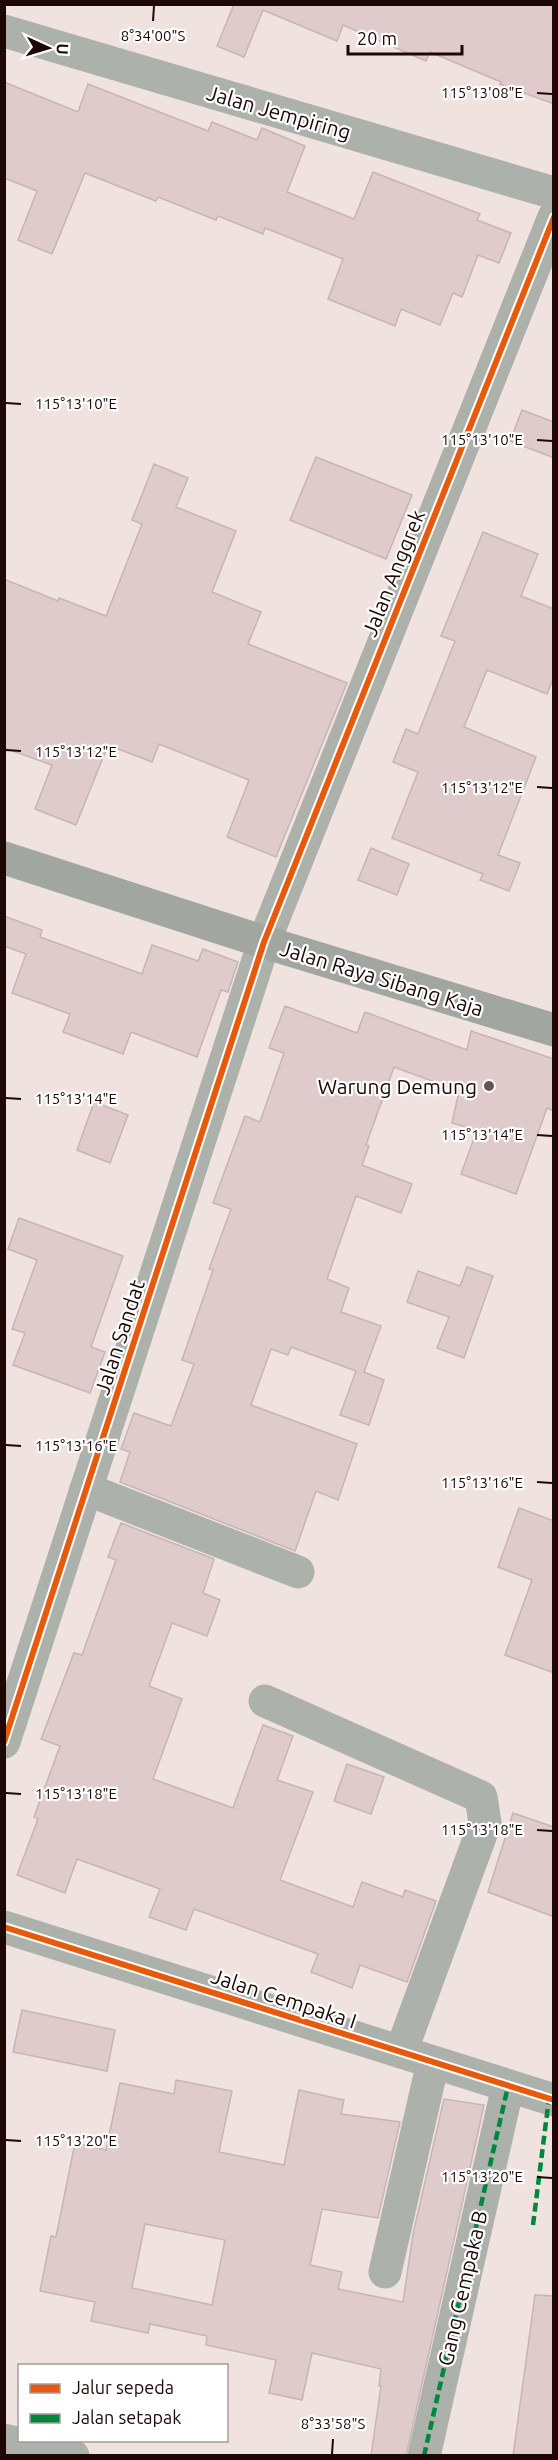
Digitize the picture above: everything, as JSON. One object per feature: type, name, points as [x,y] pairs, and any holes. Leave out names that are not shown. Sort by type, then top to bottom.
[{"type":"main road","name":"Jalan Raya Sibang Kaja","points":[[4,858],[264,942],[554,1030]]},
{"type":"street","name":"Jalan Jempiring","points":[[4,31],[554,193]]},
{"type":"street","name":"Jalan Anggrek","points":[[264,942],[554,217]]},
{"type":"street","name":"Jalan Sandat","points":[[4,1742],[264,942]]},
{"type":"street","points":[[86,1490],[298,1572]]},
{"type":"street","points":[[265,1701],[481,1797],[485,1823],[401,2052]]},
{"type":"street","name":"Jalan Cempaka I","points":[[4,1927],[554,2100]]},
{"type":"street","points":[[385,2271],[433,2062]]},
{"type":"street","name":"Gang Cempaka B","points":[[424,2456],[508,2086]]},
{"type":"street","points":[[4,2440],[73,2456]]},
{"type":"building","points":[[234,4],[554,4],[554,104],[500,84],[501,82],[430,52],[426,61],[343,25],[337,41],[263,10],[244,57],[217,46]]},
{"type":"building","points":[[4,82],[78,112],[88,84],[208,131],[212,122],[257,140],[262,128],[305,146],[287,192],[354,219],[373,172],[480,214],[477,220],[511,233],[499,263],[478,255],[462,297],[453,293],[440,325],[401,309],[395,326],[328,299],[343,259],[265,228],[263,234],[218,216],[216,220],[158,197],[156,201],[85,173],[52,254],[18,240],[37,191],[4,178]]},
{"type":"building","points":[[522,410],[554,422],[554,458],[510,441]]},
{"type":"building","points":[[316,457],[412,495],[386,559],[290,520]]},
{"type":"building","points":[[154,464],[188,478],[176,507],[236,531],[212,592],[261,612],[248,644],[347,683],[276,857],[227,837],[249,780],[159,744],[152,762],[108,745],[76,825],[35,809],[52,765],[4,748],[4,579],[58,601],[59,598],[106,616],[142,524],[132,520]]},
{"type":"building","points":[[483,532],[538,554],[521,596],[554,609],[554,676],[547,694],[487,670],[464,727],[536,757],[498,855],[520,863],[509,891],[480,880],[483,874],[392,838],[418,772],[393,762],[406,729],[418,734],[455,641],[441,636]]},
{"type":"building","points":[[371,848],[409,864],[397,895],[358,880]]},
{"type":"building","points":[[4,916],[42,930],[40,937],[142,974],[152,945],[198,961],[203,949],[238,962],[228,992],[221,990],[197,1057],[131,1032],[123,1054],[63,1032],[70,1014],[12,993],[26,954],[4,946]]},
{"type":"building","points":[[285,1006],[357,1033],[365,1012],[467,1050],[471,1031],[554,1059],[554,1111],[547,1108],[516,1194],[461,1174],[477,1130],[452,1123],[459,1091],[394,1067],[366,1145],[369,1146],[362,1165],[412,1184],[401,1213],[356,1196],[327,1279],[349,1288],[341,1312],[381,1326],[364,1372],[384,1380],[369,1425],[340,1415],[356,1371],[291,1347],[288,1355],[271,1349],[251,1405],[357,1444],[338,1500],[316,1491],[295,1551],[120,1482],[130,1452],[121,1449],[134,1413],[171,1426],[194,1364],[182,1360],[213,1270],[209,1269],[231,1209],[213,1203],[245,1116],[260,1122],[284,1053],[269,1048]]},
{"type":"building","points":[[94,1102],[128,1115],[110,1163],[77,1150]]},
{"type":"building","points":[[19,1218],[123,1256],[91,1347],[105,1352],[90,1393],[13,1365],[25,1333],[12,1329],[37,1260],[8,1249]]},
{"type":"building","points":[[467,1267],[493,1276],[464,1358],[437,1348],[449,1317],[407,1302],[418,1271],[460,1286]]},
{"type":"building","points":[[519,1508],[554,1521],[554,1673],[505,1655],[532,1580],[498,1567]]},
{"type":"building","points":[[121,1523],[214,1559],[203,1593],[220,1600],[207,1636],[172,1623],[149,1686],[182,1699],[153,1779],[233,1808],[263,1725],[293,1736],[277,1780],[313,1792],[280,1880],[353,1907],[362,1882],[403,1897],[405,1890],[436,1901],[407,1982],[360,1965],[352,1988],[311,1972],[318,1954],[194,1909],[186,1930],[149,1917],[160,1889],[77,1859],[65,1893],[17,1875],[38,1819],[34,1817],[60,1746],[41,1739],[74,1653],[82,1655],[116,1560],[108,1557]]},
{"type":"building","points":[[347,1764],[384,1777],[371,1814],[334,1801]]},
{"type":"building","points":[[513,1813],[554,1827],[554,1917],[488,1892]]},
{"type":"building","points":[[22,2010],[115,2030],[107,2071],[13,2052]]},
{"type":"building","points":[[176,2080],[232,2091],[219,2152],[284,2165],[299,2090],[344,2100],[341,2114],[400,2122],[378,2218],[322,2209],[310,2265],[342,2272],[338,2289],[403,2302],[413,2234],[444,2099],[484,2105],[406,2456],[371,2456],[381,2386],[379,2386],[381,2369],[312,2353],[302,2400],[269,2393],[276,2360],[206,2345],[207,2336],[150,2324],[148,2333],[91,2321],[95,2302],[40,2291],[51,2236],[56,2237],[75,2143],[106,2150],[120,2083],[174,2094]],"holes":[[[145,2224],[225,2240],[212,2305],[132,2288]]]},
{"type":"building","points":[[535,2295],[554,2296],[554,2456],[513,2456]]},
{"type":"marked path","points":[[424,2456],[508,2086]]},
{"type":"marked path","points":[[533,2225],[549,2098]]},
{"type":"cycle path","points":[[4,1742],[264,942],[554,217]]},
{"type":"cycle path","points":[[4,1927],[554,2100]]},
{"type":"place","name":"Warung Demung","points":[[489,1086]]}]
